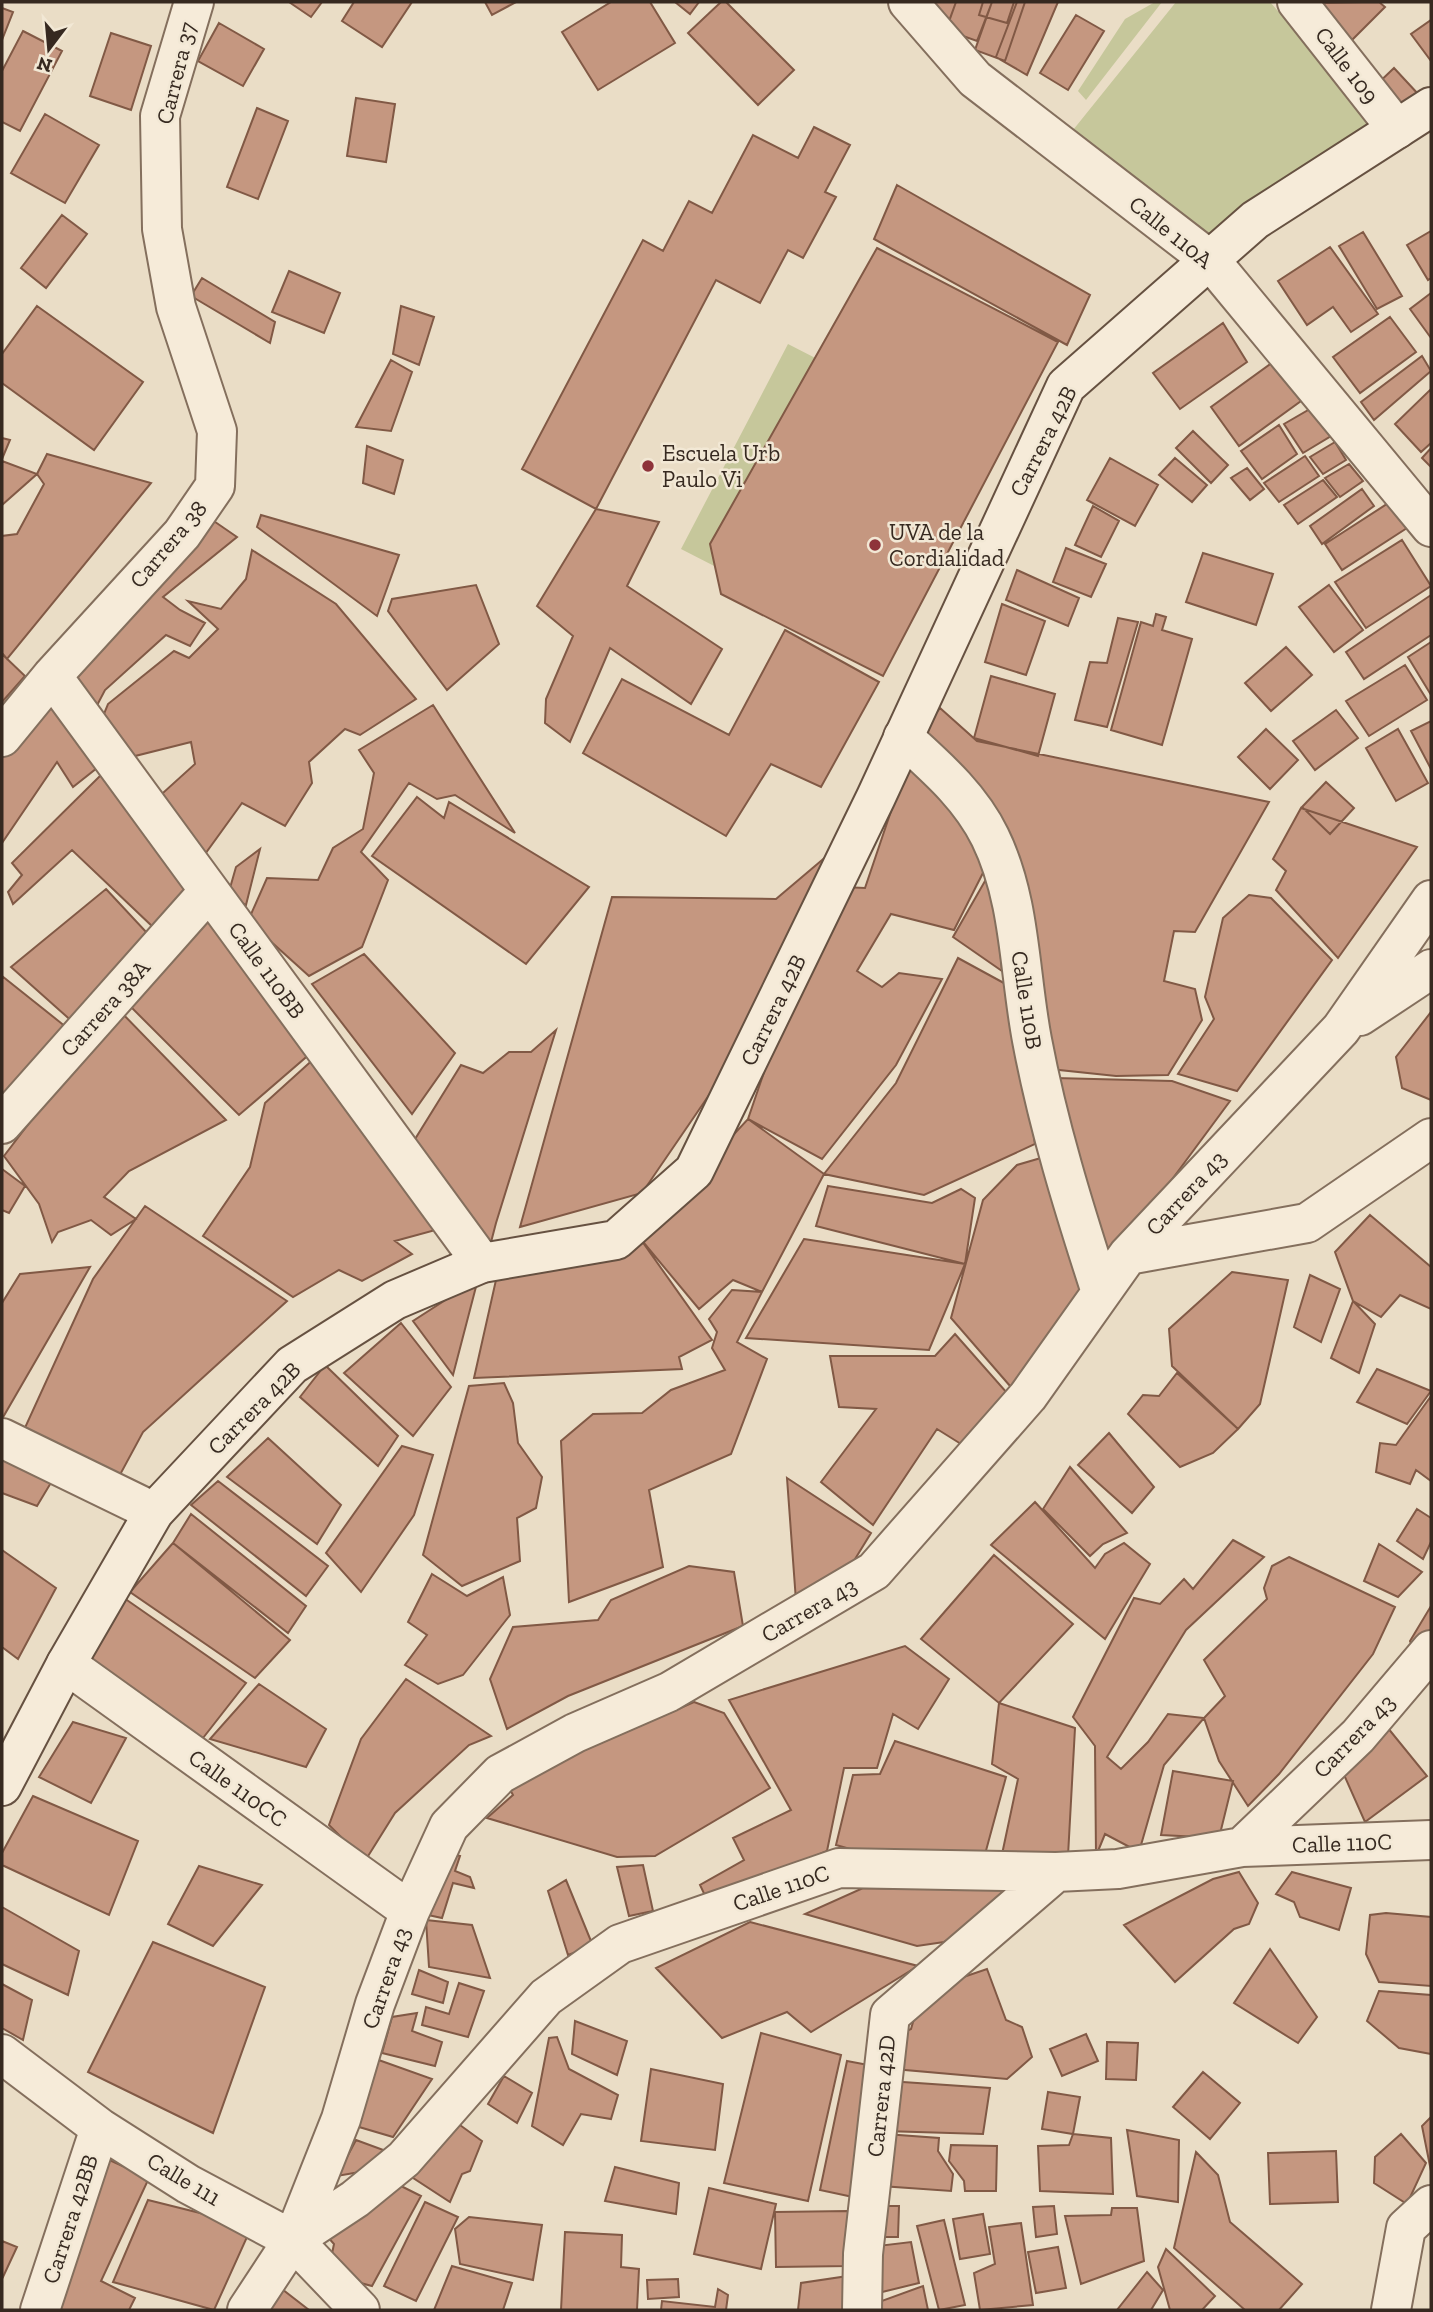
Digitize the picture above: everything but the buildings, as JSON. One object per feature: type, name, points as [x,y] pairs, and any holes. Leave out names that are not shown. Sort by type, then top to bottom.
[{"type":"street","name":"Carrera 37","points":[[162,229],[160,116],[194,2]]},
{"type":"street","name":"Calle 110A","points":[[908,2],[975,79],[1210,260],[1431,527]]},
{"type":"street","name":"Calle 109","points":[[1297,2],[1397,129]]},
{"type":"street","name":"Carrera 42B","points":[[2,1786],[66,1664],[154,1513],[292,1365],[395,1300],[482,1264],[616,1240],[694,1171],[903,737],[1066,386],[1255,220],[1431,107]]},
{"type":"street","name":"Carrera 38","points":[[2,737],[52,676],[182,534],[215,486],[217,431],[176,307],[162,229]]},
{"type":"street","name":"Calle 110BB","points":[[52,676],[482,1264]]},
{"type":"street","name":"Calle 110B","points":[[903,737],[957,786],[989,835],[1009,883],[1032,1040],[1070,1198],[1101,1292]]},
{"type":"street","name":"Carrera 38A","points":[[2,1124],[209,891]]},
{"type":"street","name":"Carrera 43","points":[[247,2310],[293,2240],[341,2119],[375,2004],[410,1911],[449,1826],[500,1774],[575,1733],[669,1692],[874,1572],[1028,1396],[1128,1255],[1341,1029],[1431,900]]},
{"type":"street","points":[[1341,1029],[1431,969]]},
{"type":"street","points":[[1128,1255],[1307,1223],[1431,1138]]},
{"type":"street","points":[[2,1438],[154,1513]]},
{"type":"street","name":"Carrera 43","points":[[1242,1847],[1358,1736],[1431,1650]]},
{"type":"street","name":"Calle 110CC","points":[[66,1664],[410,1911]]},
{"type":"street","name":"Calle 110C","points":[[293,2240],[355,2199],[404,2159],[546,1997],[620,1944],[839,1868],[1056,1872],[1118,1869],[1242,1847],[1431,1840]]},
{"type":"street","name":"Carrera 42D","points":[[862,2310],[863,2254],[890,2015],[1056,1872]]},
{"type":"street","name":"Calle 111","points":[[2,2054],[100,2128],[188,2184],[293,2240],[360,2310]]},
{"type":"street","name":"Carrera 42BB","points":[[40,2310],[100,2128]]},
{"type":"street","points":[[1391,2310],[1406,2228],[1431,2205]]},
{"type":"green space","points":[[1155,2],[1162,2],[1086,100],[1078,91],[1125,19]]},
{"type":"green space","points":[[1176,2],[1270,2],[1382,129],[1209,248],[1065,140]]},
{"type":"green space","points":[[788,344],[903,403],[796,608],[681,549]]},
{"type":"place","name":"Escuela Urb Paulo Vi","points":[[648,466]]},
{"type":"place","name":"UVA de la Cordialidad","points":[[875,545]]}]
